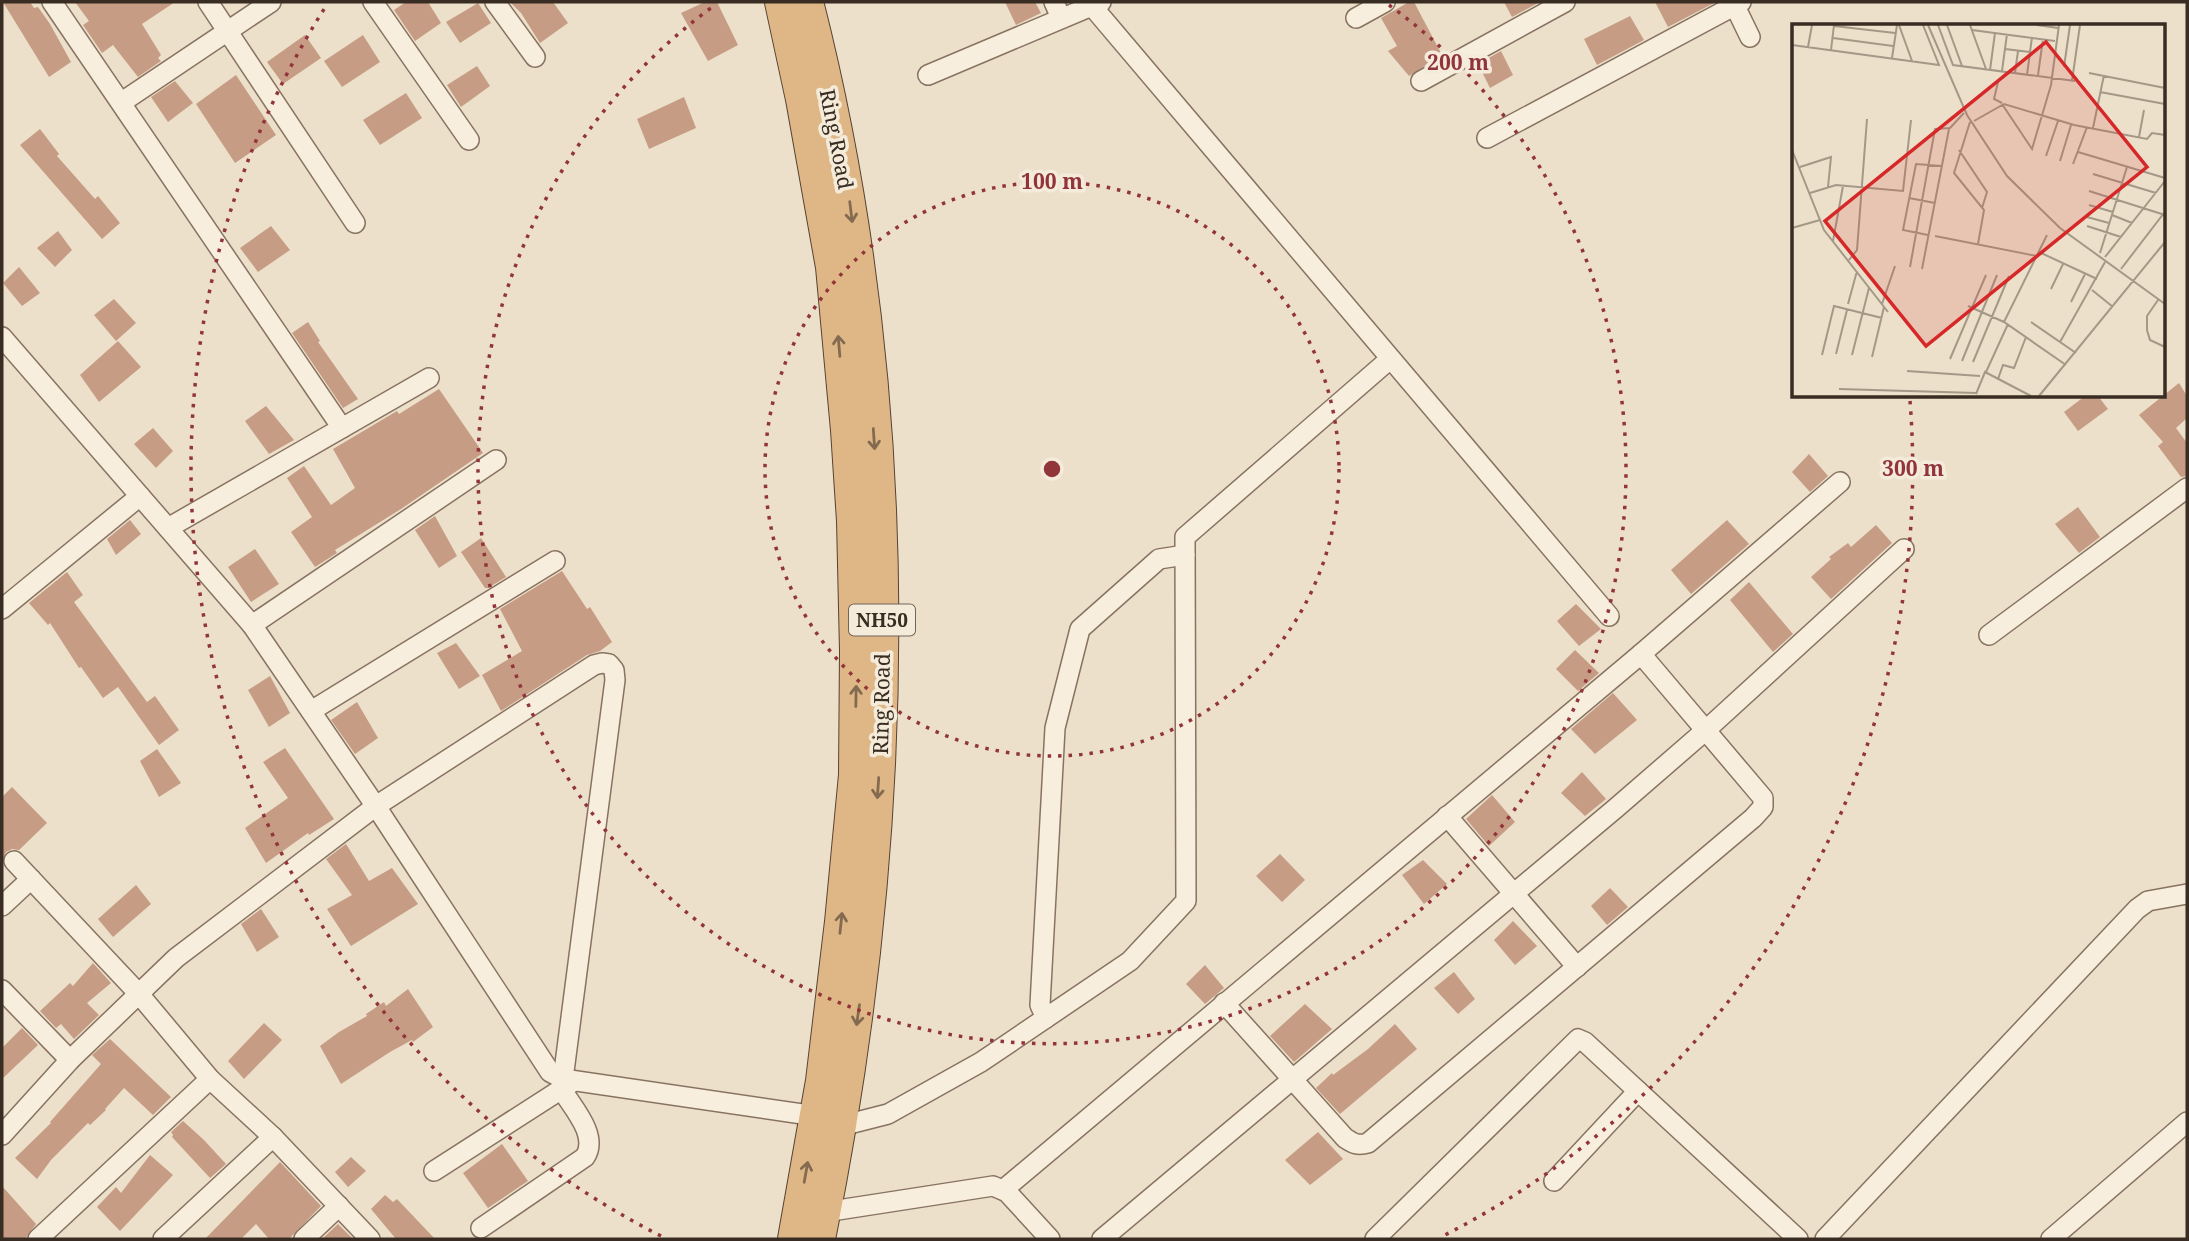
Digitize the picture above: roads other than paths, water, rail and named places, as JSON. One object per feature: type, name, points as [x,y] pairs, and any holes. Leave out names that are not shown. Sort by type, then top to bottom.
[{"type":"highway","name":"Ring Road","points":[[781,2],[802,99],[832,267],[853,520],[855,775],[841,922],[822,1226]]},
{"type":"highway","name":"Ring Road","points":[[794,1239],[829,1121],[864,972],[882,736],[880,514],[867,333],[849,200],[807,2]]},
{"type":"street","points":[[52,2],[342,428]]},
{"type":"street","points":[[208,2],[355,223]]},
{"type":"street","points":[[122,102],[271,2]]},
{"type":"street","points":[[373,2],[469,139]]},
{"type":"street","points":[[495,2],[535,57]]},
{"type":"street","points":[[1356,18],[1385,2]]},
{"type":"street","points":[[1421,81],[1565,2]]},
{"type":"street","points":[[1487,138],[1736,3],[1749,37]]},
{"type":"street","points":[[928,75],[1058,10],[1096,4],[1390,359],[1609,616]]},
{"type":"street","points":[[2,337],[252,625],[376,806],[550,1072],[567,1083],[829,1121],[888,1114],[981,1062],[1130,961],[1186,901],[1185,537],[1390,359]]},
{"type":"street","points":[[168,528],[429,378]]},
{"type":"street","points":[[252,625],[496,460]]},
{"type":"street","points":[[1003,1190],[1641,654],[1840,482]]},
{"type":"street","points":[[1989,635],[2187,488]]},
{"type":"street","points":[[2,609],[139,496]]},
{"type":"street","points":[[1102,1239],[1706,730],[1904,549]]},
{"type":"street","points":[[1046,1018],[1040,1005],[1055,728],[1080,629],[1159,559],[1185,555]]},
{"type":"street","points":[[311,711],[555,561]]},
{"type":"street","points":[[1224,1003],[1345,1138],[1360,1146],[1368,1143],[1763,807],[1763,798],[1641,654]]},
{"type":"street","points":[[2,1135],[70,1060],[176,958],[376,806],[594,665],[609,664],[614,670],[615,680],[567,1083],[590,1138],[591,1149],[585,1157],[481,1228]]},
{"type":"street","points":[[1447,816],[1577,967]]},
{"type":"street","points":[[15,861],[139,994],[210,1079],[273,1137],[370,1239]]},
{"type":"street","points":[[2,906],[30,879]]},
{"type":"street","points":[[1825,1239],[2137,909],[2148,901],[2187,894]]},
{"type":"street","points":[[6,1001],[70,1060]]},
{"type":"street","points":[[1375,1239],[1578,1039],[1585,1042],[1798,1239]]},
{"type":"street","points":[[38,1239],[210,1079]]},
{"type":"street","points":[[434,1171],[567,1083]]},
{"type":"street","points":[[1554,1181],[1637,1090]]},
{"type":"street","points":[[2051,1239],[2187,1122]]},
{"type":"street","points":[[163,1239],[273,1137]]},
{"type":"street","points":[[822,1226],[987,1186],[1003,1190],[1050,1239]]},
{"type":"street","points":[[304,1239],[339,1206]]}]
